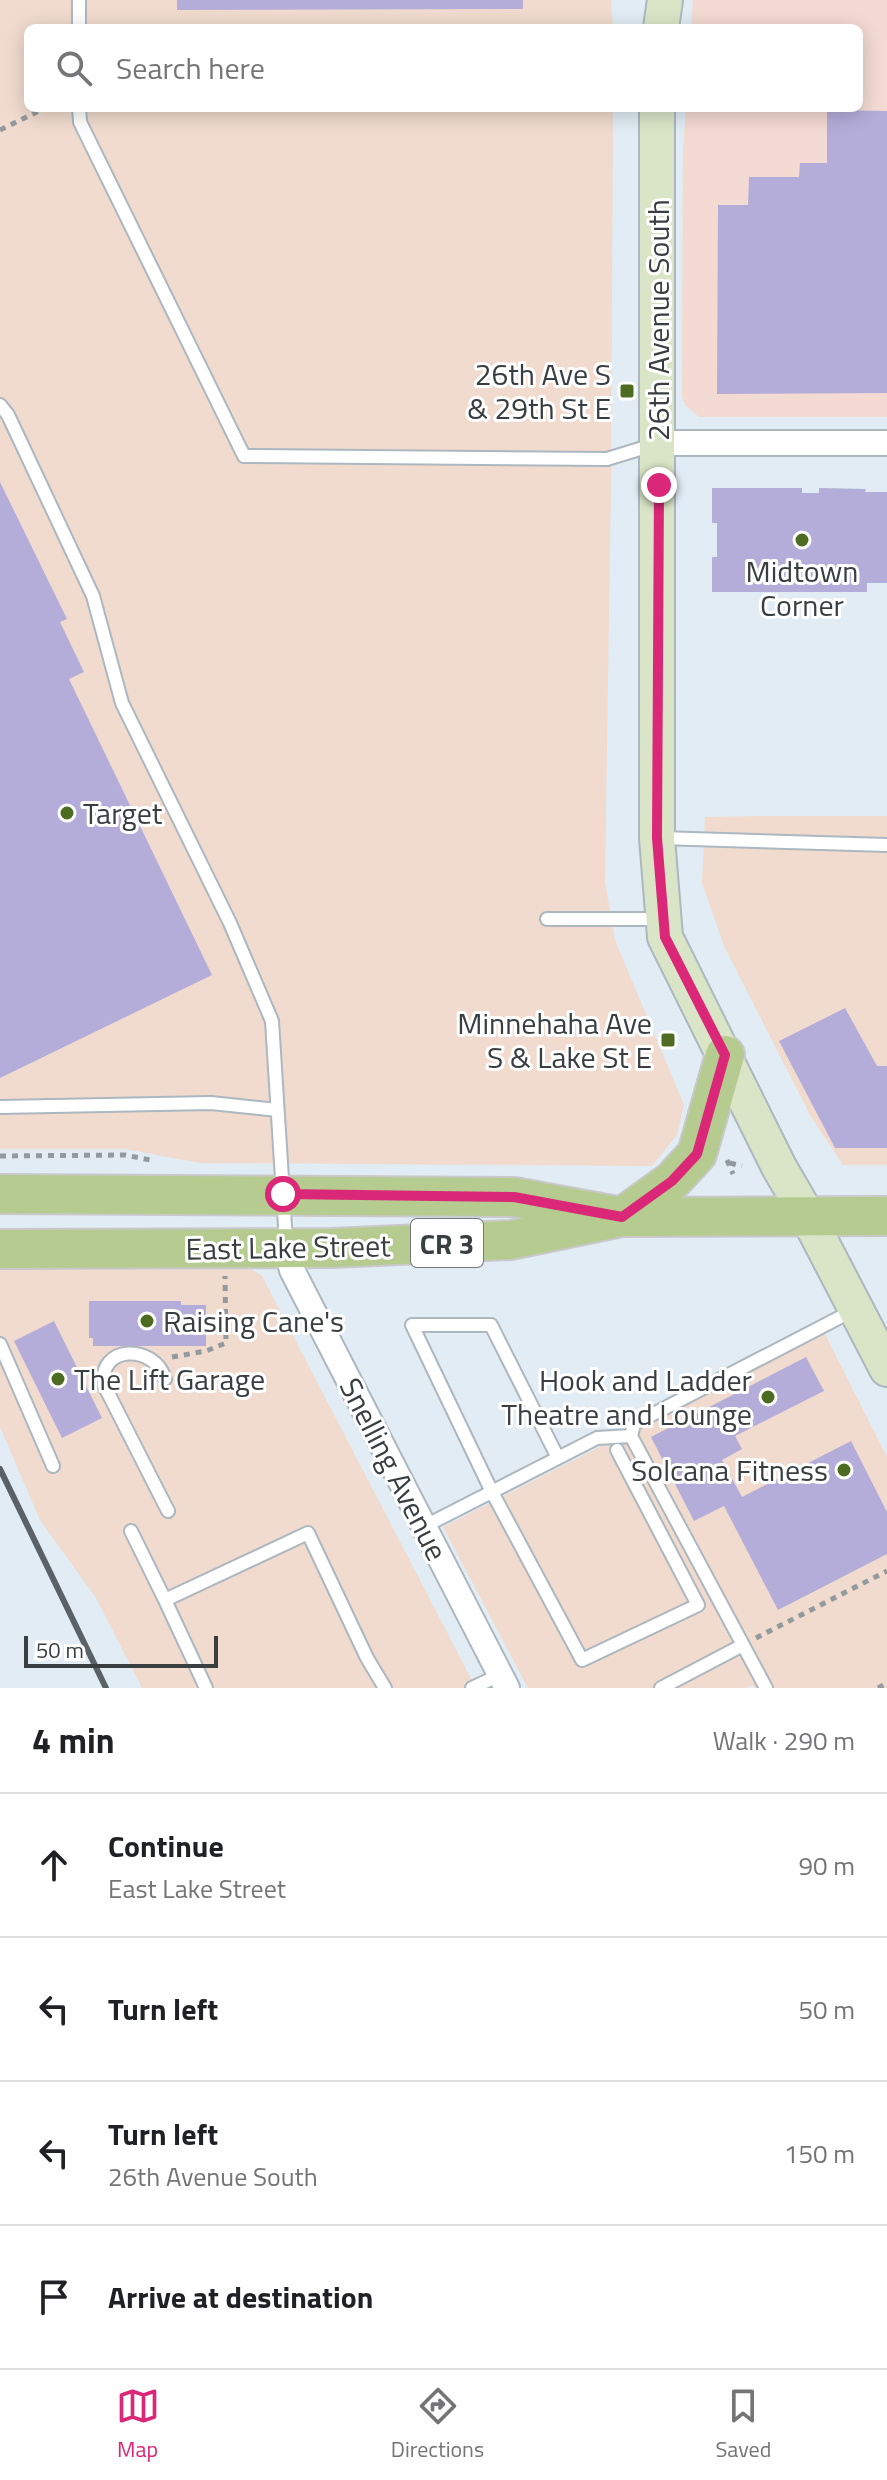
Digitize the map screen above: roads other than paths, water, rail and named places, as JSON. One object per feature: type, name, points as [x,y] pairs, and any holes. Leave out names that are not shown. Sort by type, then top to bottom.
[{"type":"main road","points":[[648,0],[651,24]]},
{"type":"main road","points":[[662,24],[665,0]]},
{"type":"main road","name":"26th Avenue South","points":[[657,112],[657,838],[665,937],[779,1167],[887,1369]]},
{"type":"main road","points":[[622,1217],[672,1181],[697,1154],[725,1055]]},
{"type":"main road","name":"East Lake Street","points":[[0,1194],[514,1197],[622,1217],[887,1216]]},
{"type":"main road","name":"East Lake Street","points":[[0,1249],[286,1248],[511,1240],[622,1217]]},
{"type":"street","points":[[659,443],[887,443]]},
{"type":"street","name":"Snelling Avenue","points":[[286,1248],[292,1270],[503,1682]]},
{"type":"lane","points":[[79,0],[79,24]]},
{"type":"lane","points":[[79,112],[80,122],[244,456],[607,459],[659,443]]},
{"type":"lane","points":[[0,405],[8,415],[93,596],[122,703],[230,923],[272,1021],[286,1248]]},
{"type":"lane","points":[[657,838],[887,845]]},
{"type":"lane","points":[[547,919],[662,919]]},
{"type":"lane","points":[[0,1107],[211,1103],[277,1110]]},
{"type":"lane","points":[[766,1688],[631,1436],[634,1424],[855,1309]]},
{"type":"lane","points":[[558,1458],[491,1325],[412,1325],[492,1492],[582,1660],[698,1605],[617,1450]]},
{"type":"lane","points":[[0,1344],[53,1466]]},
{"type":"lane","points":[[165,1379],[157,1362],[150,1356],[138,1354],[115,1358],[107,1364],[102,1374],[104,1385],[168,1511]]},
{"type":"lane","points":[[423,1527],[597,1438],[631,1436]]},
{"type":"lane","points":[[131,1531],[206,1688]]},
{"type":"lane","points":[[165,1600],[308,1533],[367,1658],[385,1688]]},
{"type":"lane","points":[[661,1688],[743,1645]]},
{"type":"lane","points":[[472,1688],[503,1682]]},
{"type":"railway","points":[[0,1469],[106,1688]]},
{"type":"place","name":"26th Ave S & 29th St E","points":[[627,391]]},
{"type":"place","name":"Midtown Corner","points":[[802,540]]},
{"type":"place","name":"Target","points":[[67,813]]},
{"type":"place","name":"Minnehaha Ave S & Lake St E","points":[[668,1040]]},
{"type":"place","name":"Raising Cane's","points":[[147,1321]]},
{"type":"place","name":"The Lift Garage","points":[[58,1379]]},
{"type":"place","name":"Hook and Ladder Theatre and Lounge","points":[[768,1397]]},
{"type":"place","name":"Solcana Fitness","points":[[844,1470]]}]
